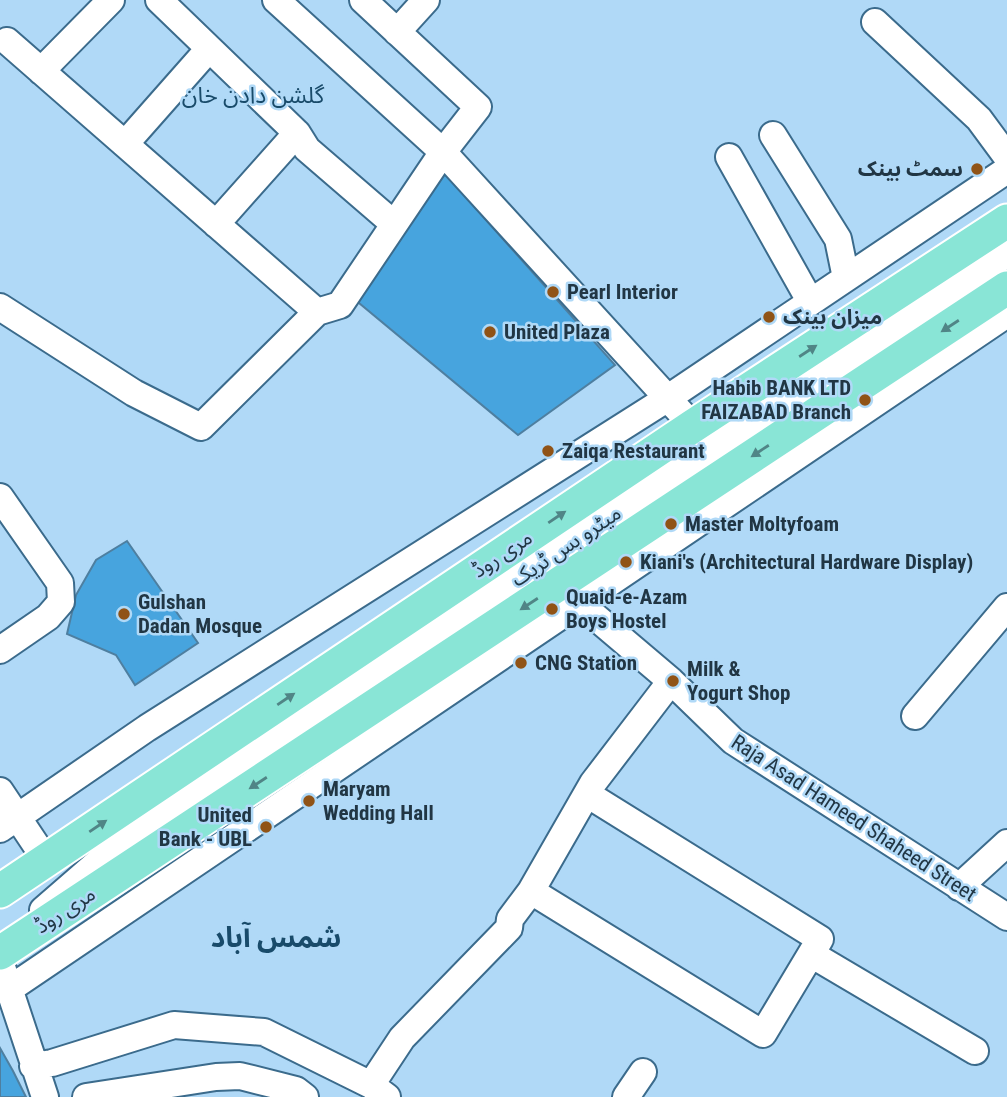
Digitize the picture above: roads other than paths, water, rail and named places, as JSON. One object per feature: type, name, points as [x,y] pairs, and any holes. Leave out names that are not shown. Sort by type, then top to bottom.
[{"type":"main road","name":"مری روڈ","points":[[0,891],[693,426],[1007,221]]},
{"type":"main road","name":"مری روڈ","points":[[0,953],[1001,310]]},
{"type":"street","points":[[41,71],[111,0]]},
{"type":"street","points":[[159,0],[297,133],[307,149],[394,224]]},
{"type":"street","points":[[276,0],[443,152],[693,426]]},
{"type":"street","points":[[0,307],[134,393],[201,427],[317,312],[340,305],[443,152],[478,107],[363,0]]},
{"type":"street","points":[[397,32],[426,0]]},
{"type":"street","points":[[874,22],[979,118],[1007,157]]},
{"type":"street","points":[[7,41],[317,312]]},
{"type":"street","points":[[125,144],[208,50]]},
{"type":"street","points":[[216,224],[297,133]]},
{"type":"street","points":[[774,135],[838,239],[846,278]]},
{"type":"street","points":[[729,157],[810,301]]},
{"type":"street","points":[[9,823],[147,728],[668,398],[1007,170]]},
{"type":"street","name":"میٹرو بس ٹریک","points":[[0,941],[33,918],[126,838],[1007,254]]},
{"type":"street","points":[[8,990],[579,603],[1001,310]]},
{"type":"street","points":[[0,497],[60,583],[61,601],[48,617],[0,649]]},
{"type":"street","name":"Raja Asad Hameed Shaheed Street","points":[[579,603],[671,681],[733,741],[1007,917]]},
{"type":"street","points":[[915,716],[1007,607]]},
{"type":"street","points":[[33,1066],[174,1026],[264,1032],[379,1091],[402,1038],[509,928],[510,919],[531,891],[587,794],[671,681]]},
{"type":"street","points":[[0,791],[9,823],[46,860]]},
{"type":"street","points":[[587,794],[975,1051]]},
{"type":"street","name":"میٹرو بس ٹریک","points":[[0,903],[17,891],[126,838]]},
{"type":"street","points":[[959,887],[1007,843]]},
{"type":"street","points":[[531,891],[763,1034],[816,946]]},
{"type":"street","points":[[0,961],[45,1097]]},
{"type":"street","points":[[626,1097],[643,1072]]},
{"type":"street","points":[[86,1097],[216,1077],[240,1076],[296,1090],[305,1097]]},
{"type":"place","name":"سمٹ بینک","points":[[977,169]]},
{"type":"place","name":"Pearl Interior","points":[[553,292]]},
{"type":"place","name":"میزان بینک","points":[[769,317]]},
{"type":"place","name":"United Plaza","points":[[490,332]]},
{"type":"place","name":"Habib BANK LTD FAIZABAD Branch","points":[[865,400]]},
{"type":"place","name":"Zaiqa Restaurant","points":[[548,451]]},
{"type":"place","name":"Master Moltyfoam","points":[[671,524]]},
{"type":"place","name":"Kiani's (Architectural Hardware Display)","points":[[626,562]]},
{"type":"place","name":"Quaid-e-Azam Boys Hostel","points":[[552,609]]},
{"type":"place","name":"Gulshan Dadan Mosque","points":[[124,614]]},
{"type":"place","name":"CNG Station","points":[[521,663]]},
{"type":"place","name":"Milk & Yogurt Shop","points":[[673,681]]},
{"type":"place","name":"Maryam Wedding Hall","points":[[309,801]]},
{"type":"place","name":"United Bank - UBL","points":[[266,827]]},
{"type":"district","name":"گلشن دادن خان","points":[[253,95]]},
{"type":"district","name":"شمس آباد","points":[[276,937]]}]
